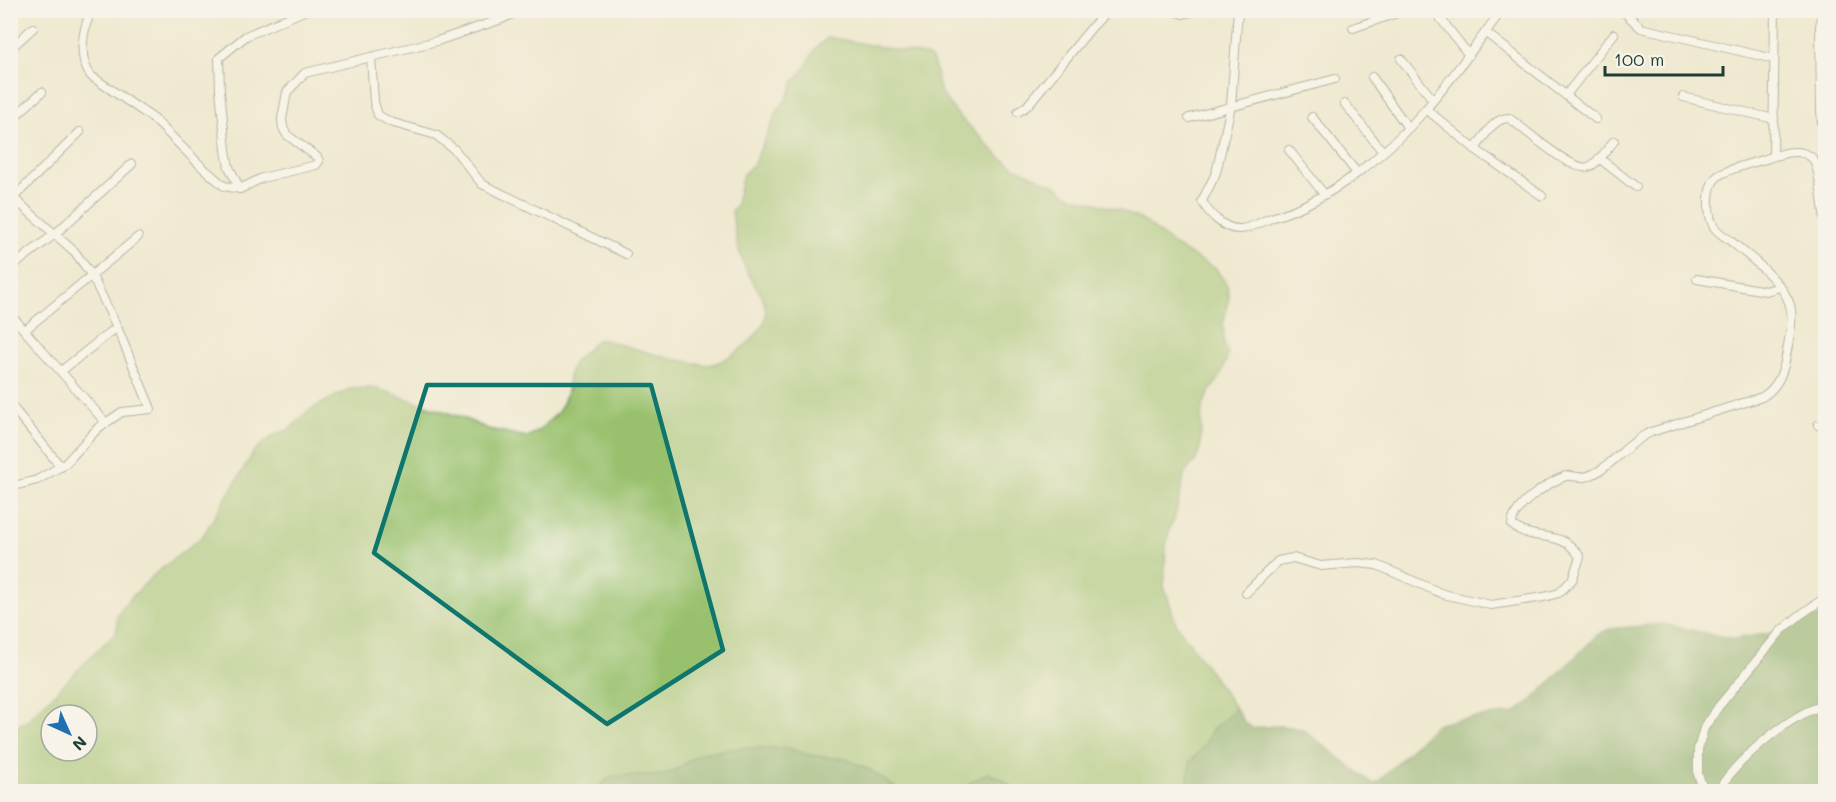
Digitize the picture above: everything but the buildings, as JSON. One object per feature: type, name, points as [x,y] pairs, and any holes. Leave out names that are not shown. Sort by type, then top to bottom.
[{"type":"street","points":[[91,10],[82,51],[91,76],[154,119],[202,167],[225,186],[240,189],[262,178],[316,165],[319,161],[317,157],[287,135],[283,128],[282,119],[287,92],[305,73],[437,41],[502,19],[520,10]]},
{"type":"street","points":[[240,189],[229,167],[226,150],[219,58],[246,36],[306,10]]},
{"type":"street","points":[[1018,112],[1027,106],[1108,10]]},
{"type":"street","points":[[1173,10],[1183,14],[1198,10]]},
{"type":"street","points":[[1238,10],[1231,106],[1216,173],[1202,201],[1208,212],[1226,226],[1239,229],[1292,213],[1357,173],[1383,152],[1426,109],[1502,10]]},
{"type":"street","points":[[1353,28],[1406,10]]},
{"type":"street","points":[[1434,10],[1468,54]]},
{"type":"street","points":[[1622,10],[1641,28],[1774,59]]},
{"type":"street","points":[[1773,156],[1775,10]]},
{"type":"street","points":[[1823,10],[1820,26],[1821,111],[1826,135]]},
{"type":"street","points":[[10,49],[33,28]]},
{"type":"street","points":[[1485,32],[1596,119]]},
{"type":"street","points":[[1566,95],[1614,34]]},
{"type":"street","points":[[371,57],[374,102],[378,115],[390,122],[436,135],[455,150],[482,184],[626,254]]},
{"type":"street","points":[[1401,58],[1433,100]]},
{"type":"street","points":[[1372,77],[1408,128]]},
{"type":"street","points":[[1189,118],[1335,79]]},
{"type":"street","points":[[10,121],[42,92]]},
{"type":"street","points":[[1683,97],[1774,119]]},
{"type":"street","points":[[1345,104],[1383,152]]},
{"type":"street","points":[[1426,109],[1475,149],[1542,196]]},
{"type":"street","points":[[1312,117],[1357,173]]},
{"type":"street","points":[[1475,149],[1497,121],[1502,118],[1509,118],[1575,166],[1583,168],[1591,167],[1614,141]]},
{"type":"street","points":[[10,487],[37,480],[61,466],[98,428],[123,412],[151,409],[117,327],[92,276],[75,252],[12,198],[80,132]]},
{"type":"street","points":[[1289,150],[1324,194]]},
{"type":"street","points":[[1246,593],[1278,561],[1293,558],[1321,566],[1377,565],[1443,594],[1491,604],[1544,597],[1559,592],[1572,580],[1580,557],[1567,542],[1548,536],[1521,532],[1512,525],[1512,517],[1522,505],[1541,490],[1565,477],[1588,476],[1602,469],[1639,438],[1651,432],[1755,400],[1773,391],[1783,369],[1791,324],[1791,310],[1785,295],[1756,262],[1715,228],[1710,216],[1711,185],[1719,175],[1773,156],[1794,152],[1806,153],[1816,164],[1826,226]]},
{"type":"street","points":[[1599,158],[1636,187]]},
{"type":"street","points":[[10,268],[55,234],[132,164]]},
{"type":"street","points":[[25,330],[138,237]]},
{"type":"street","points":[[1697,279],[1766,291],[1779,287]]},
{"type":"street","points":[[10,314],[106,423]]},
{"type":"street","points":[[61,371],[117,327]]},
{"type":"street","points":[[10,405],[61,466]]},
{"type":"street","points":[[1704,792],[1698,774],[1698,749],[1704,728],[1773,639],[1800,615],[1826,597]]},
{"type":"street","points":[[1717,792],[1725,780],[1756,749],[1787,724],[1806,711],[1826,705]]},
{"type":"highlighted area","points":[[427,385],[651,385],[723,650],[607,724],[374,553]]},
{"type":"green space","points":[[828,37],[929,56],[933,61],[941,93],[957,114],[1000,157],[1016,168],[1058,187],[1068,195],[1120,210],[1144,221],[1175,246],[1216,269],[1227,285],[1229,298],[1223,324],[1224,343],[1228,355],[1219,379],[1202,407],[1200,448],[1196,460],[1184,476],[1174,521],[1170,526],[1166,546],[1164,586],[1176,624],[1236,709],[1213,730],[1204,747],[1190,762],[1187,791],[1016,791],[999,777],[971,782],[962,791],[900,791],[870,770],[846,759],[813,756],[787,748],[741,748],[701,753],[674,771],[661,775],[611,776],[595,791],[11,792],[11,729],[27,721],[39,709],[39,763],[99,763],[99,703],[45,703],[117,631],[117,618],[123,606],[156,573],[203,536],[255,450],[276,434],[289,430],[308,411],[349,389],[375,388],[463,418],[488,429],[527,437],[539,431],[558,412],[568,388],[573,363],[597,340],[668,358],[707,365],[725,359],[745,346],[760,329],[765,320],[766,311],[762,296],[742,258],[735,235],[732,210],[736,205],[743,174],[753,165],[778,111],[794,82],[806,67],[815,49]]},
{"type":"green space","points":[[1825,615],[1825,791],[1187,792],[1190,762],[1204,747],[1212,730],[1236,709],[1244,722],[1254,729],[1280,726],[1305,731],[1373,784],[1379,781],[1435,725],[1455,720],[1515,713],[1531,701],[1597,635],[1609,629],[1662,624],[1734,639],[1773,633],[1797,621]]},
{"type":"green space","points":[[741,748],[787,748],[813,756],[846,759],[870,770],[900,791],[595,791],[611,776],[661,775],[674,771],[701,753]]},
{"type":"green space","points":[[987,773],[1004,780],[1016,791],[962,791],[971,782]]}]
